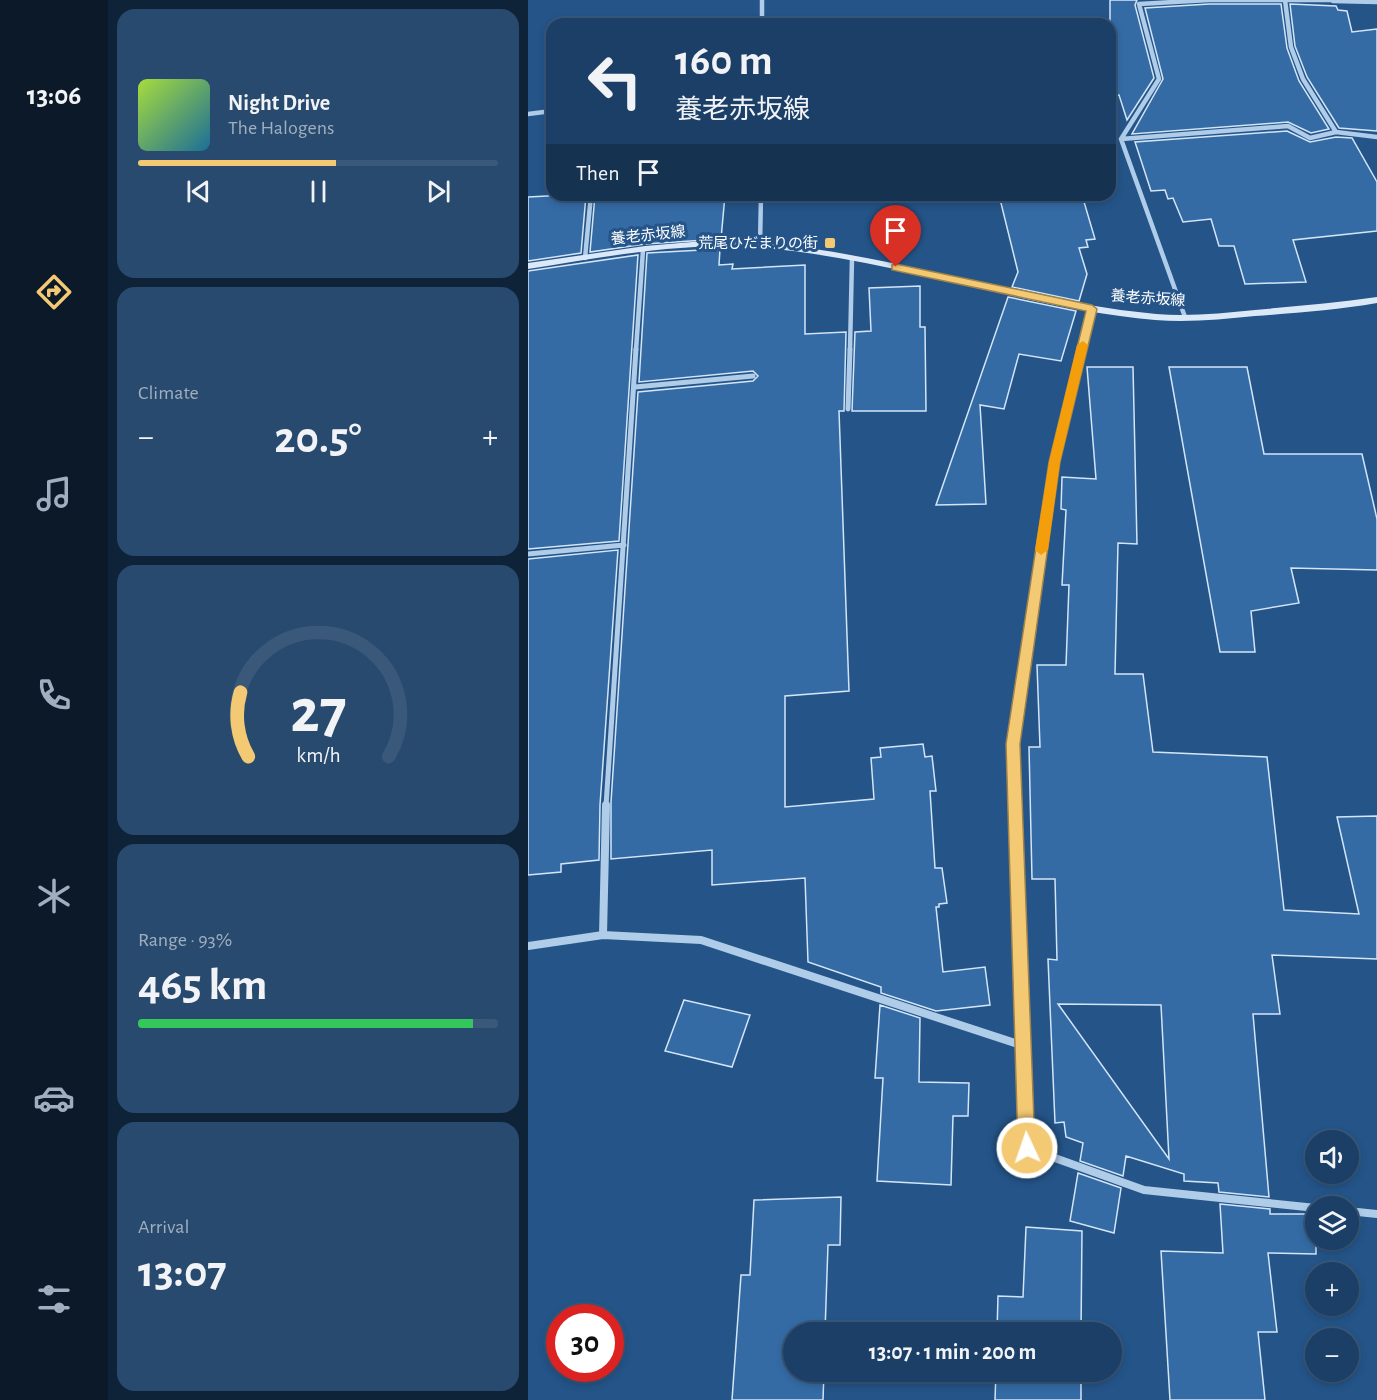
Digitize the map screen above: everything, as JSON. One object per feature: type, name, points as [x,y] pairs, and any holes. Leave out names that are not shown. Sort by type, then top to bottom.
[{"type":"main road","name":"養老赤坂線","points":[[528,266],[706,244],[760,245],[852,258],[1092,309],[1158,317],[1346,306],[1377,300]]},
{"type":"street","points":[[762,0],[762,18]]},
{"type":"street","points":[[1285,0],[1291,47],[1303,79],[1336,132]]},
{"type":"street","points":[[1121,139],[1159,79],[1139,4],[1285,0],[1377,2]]},
{"type":"street","points":[[528,114],[546,112]]},
{"type":"street","points":[[1121,139],[1288,126],[1310,138],[1336,132],[1377,137]]},
{"type":"street","points":[[1121,139],[1185,317]]},
{"type":"street","points":[[585,258],[590,201]]},
{"type":"street","points":[[760,245],[761,201]]},
{"type":"street","points":[[603,935],[607,785],[643,250]]},
{"type":"street","points":[[848,410],[852,258]]},
{"type":"street","points":[[1092,309],[1054,462],[1013,744],[1027,1148],[1143,1190],[1305,1207]]},
{"type":"street","points":[[634,387],[753,376]]},
{"type":"street","points":[[528,554],[624,545]]},
{"type":"street","points":[[528,946],[603,935],[702,940],[1022,1045]]},
{"type":"street","points":[[1359,1212],[1377,1214]]},
{"type":"building","points":[[1110,0],[1137,0],[1135,5],[1154,78],[1127,120],[1119,95],[1116,95],[1116,18],[1110,18]]},
{"type":"building","points":[[1209,4],[1281,4],[1287,48],[1299,81],[1329,129],[1311,133],[1288,122],[1132,134],[1163,79],[1145,8]]},
{"type":"building","points":[[1290,4],[1336,6],[1338,10],[1347,11],[1352,32],[1377,29],[1377,131],[1339,128],[1307,77],[1295,46]]},
{"type":"building","points":[[1287,131],[1310,142],[1336,137],[1352,138],[1377,182],[1377,231],[1293,240],[1306,282],[1245,284],[1234,246],[1219,246],[1211,219],[1183,222],[1173,198],[1168,199],[1165,190],[1151,191],[1135,142]]},
{"type":"building","points":[[546,196],[546,201],[585,201],[581,253],[528,261],[528,197]]},
{"type":"building","points":[[594,201],[724,201],[721,239],[645,244],[590,252]]},
{"type":"building","points":[[1000,201],[1084,201],[1095,239],[1086,240],[1088,247],[1079,248],[1087,274],[1079,301],[1012,287],[1018,272]]},
{"type":"building","points":[[720,249],[719,265],[733,264],[732,269],[805,265],[805,334],[846,332],[844,411],[839,411],[849,691],[785,696],[785,807],[874,799],[871,758],[881,757],[880,748],[923,744],[925,757],[932,756],[936,791],[930,791],[935,868],[942,868],[947,903],[936,907],[943,972],[985,967],[990,1005],[936,1011],[881,993],[881,987],[808,962],[805,878],[712,885],[712,850],[611,859],[611,802],[638,392],[753,381],[758,376],[753,371],[639,382],[647,253]]},
{"type":"building","points":[[638,255],[619,541],[528,549],[528,271]]},
{"type":"building","points":[[920,286],[920,327],[925,327],[926,411],[852,411],[855,332],[871,331],[869,288]]},
{"type":"building","points":[[1008,297],[1076,311],[1061,361],[1019,354],[1004,409],[980,405],[986,504],[936,505]]},
{"type":"building","points":[[1087,367],[1133,367],[1137,544],[1118,543],[1115,674],[1143,674],[1153,752],[1267,757],[1284,910],[1359,914],[1337,817],[1377,816],[1377,959],[1272,955],[1280,1014],[1253,1014],[1269,1197],[1219,1192],[1218,1183],[1184,1181],[1184,1174],[1126,1156],[1123,1176],[1080,1161],[1083,1143],[1066,1137],[1064,1122],[1055,1123],[1048,959],[1057,960],[1055,879],[1032,879],[1029,747],[1040,747],[1037,665],[1066,665],[1069,585],[1062,585],[1066,510],[1061,509],[1062,477],[1096,479]],"holes":[[[1058,1004],[1161,1005],[1169,1159]]]},
{"type":"building","points":[[1169,367],[1247,367],[1264,454],[1362,454],[1377,519],[1377,570],[1291,568],[1299,603],[1251,611],[1255,652],[1220,652]]},
{"type":"building","points":[[618,550],[600,805],[599,860],[561,864],[561,872],[528,875],[528,559]]},
{"type":"building","points":[[684,1000],[750,1015],[732,1067],[665,1051]]},
{"type":"building","points":[[880,1005],[920,1018],[919,1082],[969,1083],[968,1116],[953,1116],[951,1185],[877,1181],[883,1078],[875,1078]]},
{"type":"building","points":[[1078,1173],[1121,1188],[1114,1233],[1070,1221]]},
{"type":"building","points":[[841,1197],[840,1245],[828,1245],[825,1322],[783,1322],[783,1382],[824,1382],[823,1400],[732,1400],[741,1275],[750,1275],[754,1200]]},
{"type":"building","points":[[1220,1204],[1270,1209],[1270,1214],[1305,1214],[1305,1250],[1316,1250],[1316,1254],[1268,1253],[1277,1332],[1258,1332],[1265,1400],[1170,1400],[1161,1251],[1223,1253]]},
{"type":"building","points":[[1026,1227],[1082,1231],[1081,1322],[997,1322],[998,1296],[1023,1297]]},
{"type":"building","points":[[996,1382],[1081,1382],[1081,1400],[995,1400]]},
{"type":"slow traffic","points":[[1041,550],[1054,462],[1083,345]]},
{"type":"place","name":"荒尾ひだまりの街","points":[[830,243]]},
{"type":"route","points":[[896,267],[1092,309],[1054,462],[1013,744],[1027,1148]]}]
